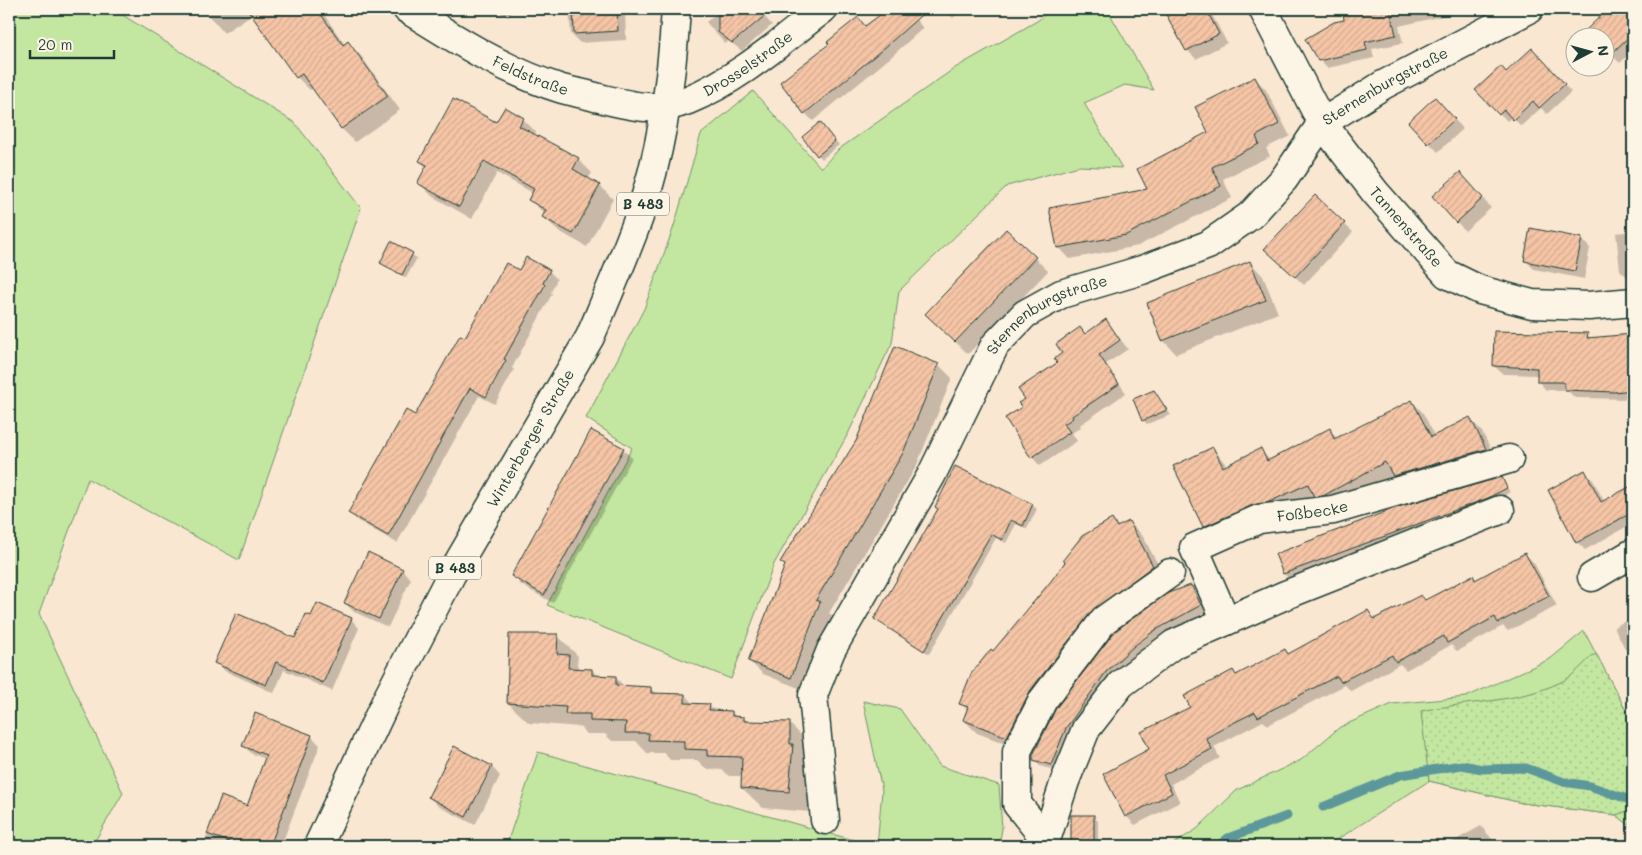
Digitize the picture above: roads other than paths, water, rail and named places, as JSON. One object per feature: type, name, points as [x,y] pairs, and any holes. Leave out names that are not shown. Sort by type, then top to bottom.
[{"type":"street","name":"Feldstraße","points":[[407,9],[511,69],[558,88],[642,108],[666,106]]},
{"type":"street","name":"Winterberger Straße","points":[[318,846],[387,699],[451,576],[590,337],[639,216],[666,106],[676,9]]},
{"type":"street","name":"Drosselstraße","points":[[666,106],[687,100],[730,80],[823,9]]},
{"type":"street","name":"Tannenstraße","points":[[1263,9],[1322,123],[1375,192],[1447,274],[1480,290],[1532,304],[1589,306],[1633,302]]},
{"type":"street","name":"Sternenburgstraße","points":[[825,820],[813,695],[832,650],[931,476],[995,345],[1025,314],[1061,294],[1142,270],[1208,245],[1251,215],[1278,186],[1322,123],[1383,85],[1529,9]]},
{"type":"street","name":"Foßbecke","points":[[1226,621],[1194,548],[1258,519],[1333,510],[1509,459]]},
{"type":"street","points":[[1046,843],[1065,781],[1086,729],[1121,684],[1174,644],[1226,621],[1500,510]]},
{"type":"street","points":[[1592,577],[1633,553]]},
{"type":"street","points":[[1046,843],[1017,804],[1017,751],[1043,700],[1104,620],[1170,573]]},
{"type":"waterway","points":[[1323,807],[1400,775],[1462,765],[1482,769],[1526,768],[1564,782],[1590,786],[1633,801]]},
{"type":"waterway","points":[[1218,846],[1228,838],[1287,816]]}]
